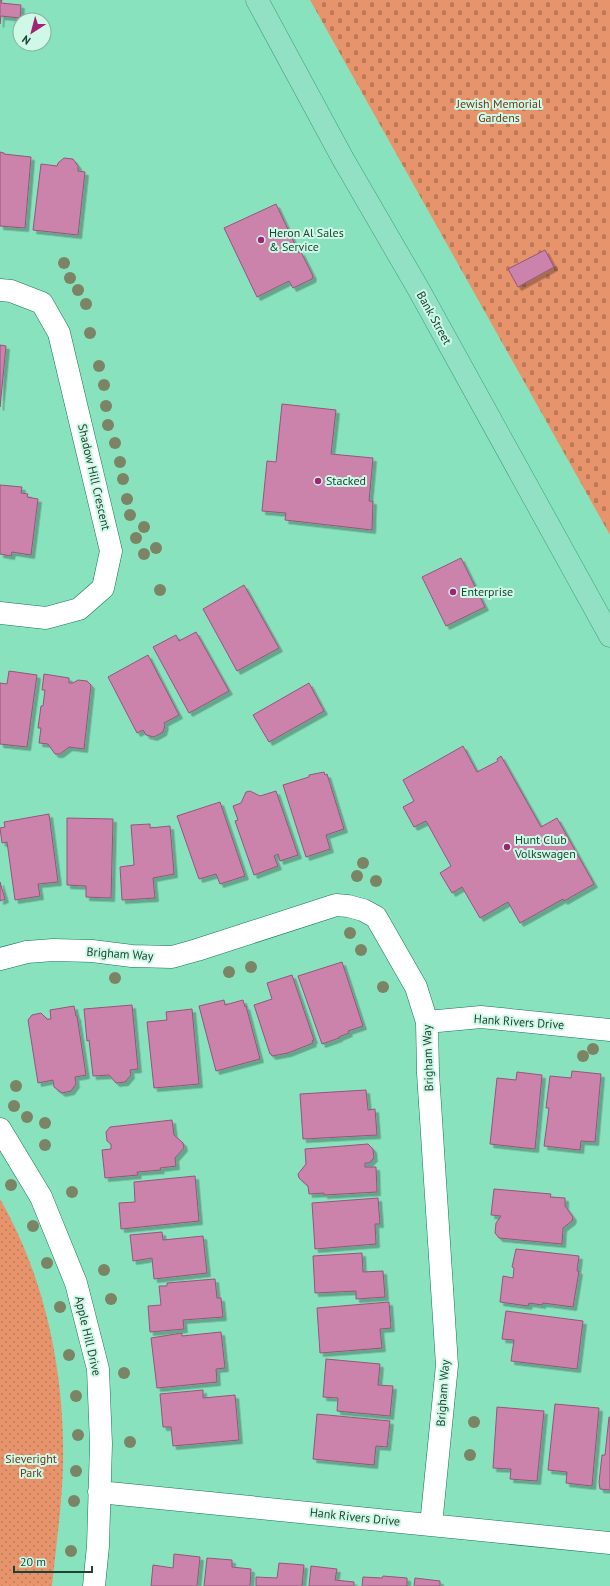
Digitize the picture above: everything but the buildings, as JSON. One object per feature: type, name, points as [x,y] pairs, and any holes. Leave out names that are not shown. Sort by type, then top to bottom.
[{"type":"main road","name":"Bank Street","points":[[257,0],[343,159],[419,290],[610,636]]},
{"type":"street","name":"Shadow Hill Crescent","points":[[0,290],[11,291],[42,303],[59,333],[111,551],[103,588],[79,609],[46,618],[0,613]]},
{"type":"street","name":"Brigham Way","points":[[0,959],[27,952],[53,950],[92,951],[132,956],[172,957],[336,905],[348,906],[363,910],[376,917],[416,987],[427,1022],[428,1073],[447,1365],[431,1525]]},
{"type":"street","name":"Hank Rivers Drive","points":[[427,1022],[481,1017],[610,1030]]},
{"type":"street","name":"Apple Hill Drive","points":[[0,1129],[41,1196],[76,1283],[98,1370],[101,1444],[98,1546],[94,1586]]},
{"type":"street","name":"Hank Rivers Drive","points":[[99,1492],[610,1543]]},
{"type":"green space","name":"Jewish Memorial Gardens","points":[[310,0],[610,0],[610,535]]},
{"type":"green space","name":"Sieveright Park","points":[[0,1199],[30,1262],[41,1294],[50,1328],[56,1362],[63,1431],[63,1465],[52,1586],[0,1586]]},
{"type":"place","name":"Heron Al Sales & Service","points":[[261,240]]},
{"type":"place","name":"Stacked","points":[[318,481]]},
{"type":"place","name":"Enterprise","points":[[453,592]]},
{"type":"place","name":"Hunt Club Volkswagen","points":[[507,847]]}]
